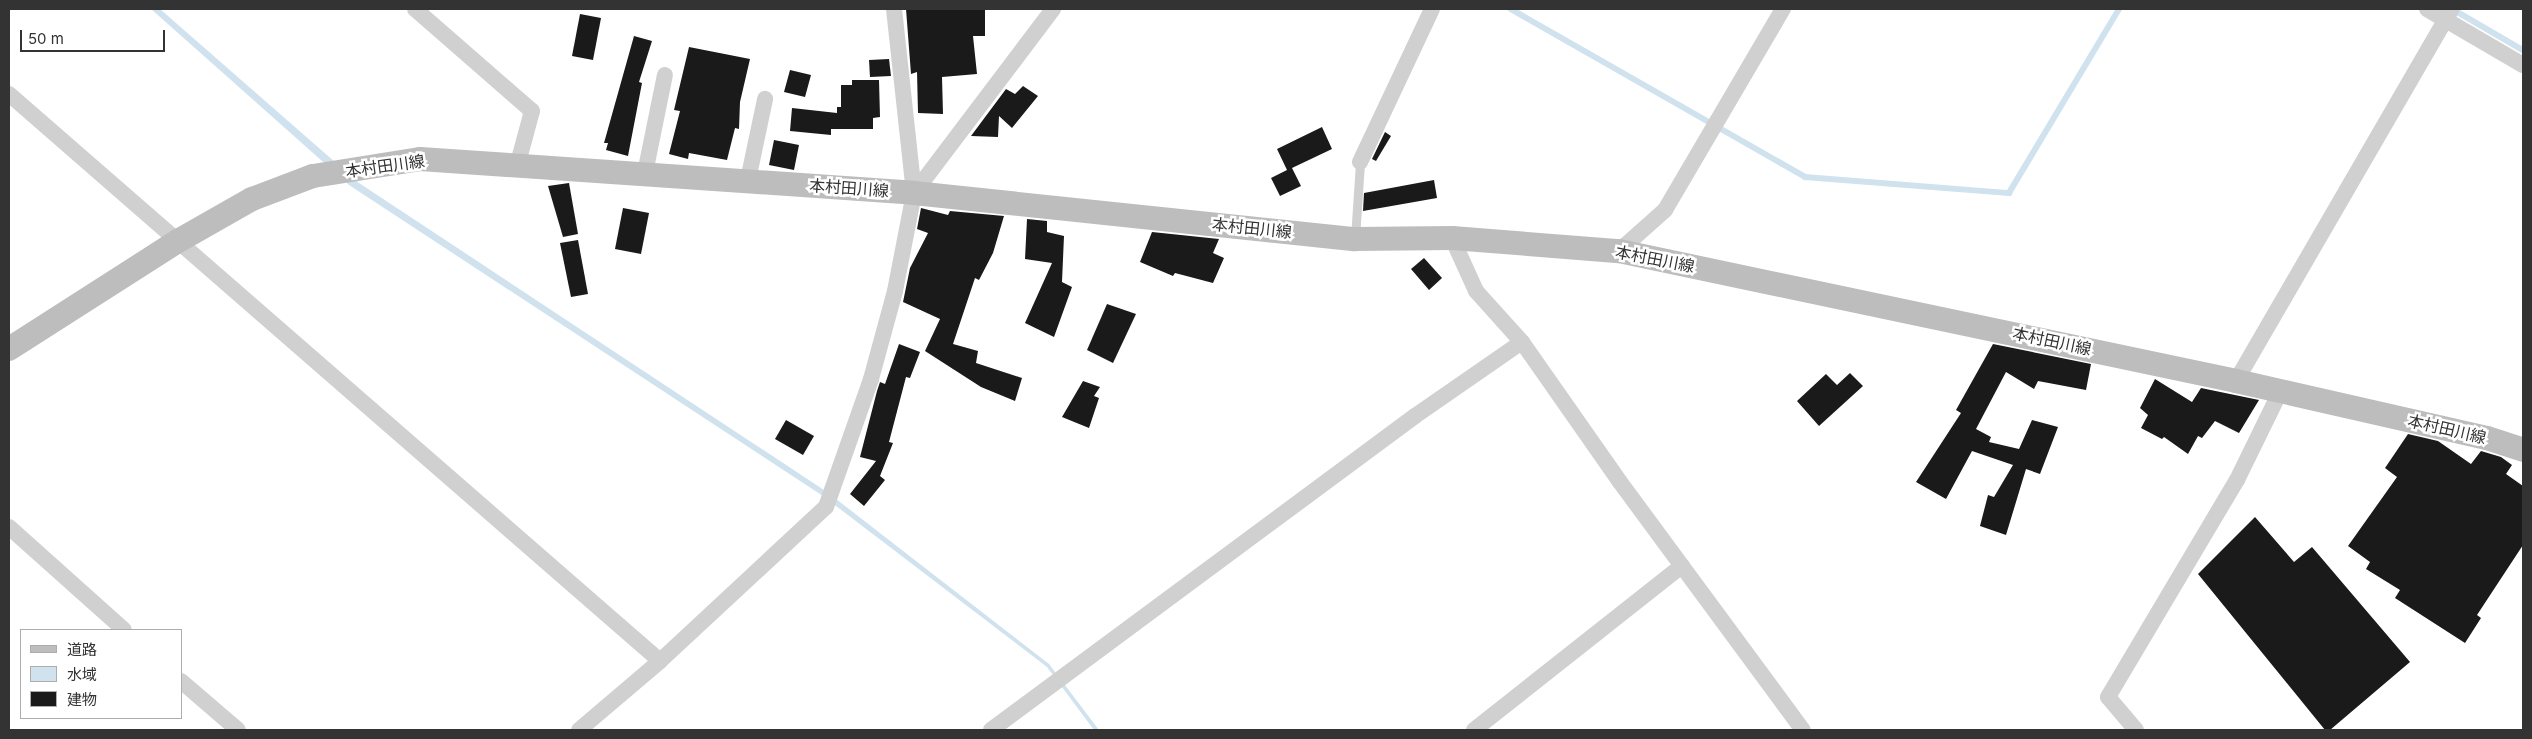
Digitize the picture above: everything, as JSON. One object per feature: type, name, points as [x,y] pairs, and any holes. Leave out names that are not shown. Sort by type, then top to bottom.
[{"type":"main road","name":"本村田川線","points":[[9,349],[178,241],[252,199],[313,176],[420,159],[518,163],[914,192],[1355,239],[1452,238],[1619,251],[2236,381],[2487,438],[2523,450]]},
{"type":"street","points":[[415,9],[532,110],[518,163]]},
{"type":"street","points":[[579,730],[660,661],[826,507],[871,379],[895,291],[914,192],[894,9]]},
{"type":"street","points":[[914,192],[1053,9]]},
{"type":"street","points":[[1360,162],[1432,9]]},
{"type":"street","points":[[1619,251],[1665,210],[1784,9]]},
{"type":"street","points":[[2427,9],[2449,14],[2523,65]]},
{"type":"street","points":[[2236,381],[2449,14]]},
{"type":"street","points":[[645,172],[665,75]]},
{"type":"street","points":[[9,94],[660,661]]},
{"type":"street","points":[[748,180],[765,99]]},
{"type":"street","points":[[1452,238],[1476,291],[1522,342],[1682,566],[1803,730]]},
{"type":"street","points":[[990,730],[1415,416],[1522,342]]},
{"type":"street","points":[[2136,730],[2108,697],[2237,480],[2280,392]]},
{"type":"street","points":[[9,527],[123,629]]},
{"type":"street","points":[[1474,730],[1682,566]]},
{"type":"street","points":[[182,682],[238,730]]},
{"type":"lane","points":[[1355,239],[1360,162]]},
{"type":"water","points":[[151,9],[160,9],[359,183],[827,492],[1049,664],[1099,730],[1094,730],[1047,667],[823,496],[349,185]]},
{"type":"building","points":[[906,9],[985,9],[985,36],[973,36],[977,74],[942,77],[943,114],[918,113],[917,72],[911,74]]},
{"type":"building","points":[[580,14],[601,18],[593,60],[572,56]]},
{"type":"building","points":[[634,36],[652,41],[639,82],[642,83],[628,156],[606,150],[608,143],[604,143]]},
{"type":"building","points":[[689,47],[750,59],[740,102],[739,129],[735,128],[727,160],[689,153],[688,159],[669,154],[680,111],[674,110]]},
{"type":"building","points":[[889,59],[891,76],[870,77],[869,60]]},
{"type":"building","points":[[790,70],[811,75],[805,97],[784,92]]},
{"type":"building","points":[[852,80],[879,80],[880,117],[873,118],[873,129],[831,129],[831,135],[790,131],[792,108],[837,113],[837,107],[841,107],[841,85],[852,85]]},
{"type":"building","points":[[1023,86],[1038,96],[1012,128],[999,116],[998,137],[971,136],[1006,89],[1015,94]]},
{"type":"building","points":[[1322,127],[1332,149],[1292,168],[1301,186],[1280,196],[1271,178],[1287,170],[1277,149]]},
{"type":"building","points":[[1385,132],[1391,136],[1376,161],[1372,159]]},
{"type":"building","points":[[774,140],[799,145],[794,170],[769,165]]},
{"type":"building","points":[[1434,180],[1437,198],[1363,211],[1364,193]]},
{"type":"building","points":[[569,183],[578,234],[563,237],[548,186]]},
{"type":"building","points":[[623,208],[649,213],[641,254],[615,249]]},
{"type":"building","points":[[921,208],[948,215],[950,211],[1004,216],[993,253],[979,280],[975,278],[953,344],[978,351],[976,363],[1022,378],[1015,401],[981,387],[925,351],[940,319],[903,302],[910,268],[928,233],[917,229]]},
{"type":"building","points":[[1027,219],[1047,221],[1047,232],[1064,236],[1062,282],[1072,287],[1054,337],[1025,323],[1052,263],[1025,259]]},
{"type":"building","points":[[1152,232],[1219,239],[1213,253],[1224,258],[1213,283],[1175,273],[1173,276],[1140,262]]},
{"type":"building","points":[[578,240],[588,294],[571,297],[560,243]]},
{"type":"building","points":[[1424,258],[1442,278],[1429,290],[1411,269]]},
{"type":"building","points":[[1107,304],[1136,314],[1113,363],[1087,350]]},
{"type":"building","points":[[899,344],[920,352],[910,378],[906,377],[889,442],[893,443],[880,476],[885,480],[864,506],[850,494],[876,461],[860,457],[880,382],[885,384]]},
{"type":"building","points":[[1993,344],[2091,364],[2086,390],[2038,381],[2034,389],[2006,372],[1976,429],[1991,437],[1989,442],[2019,449],[2032,420],[2058,427],[2040,474],[2026,469],[2006,535],[1980,526],[1988,495],[1994,497],[2013,465],[1972,451],[1946,499],[1916,482],[1961,413],[1956,410]]},
{"type":"building","points":[[1850,373],[1863,386],[1819,426],[1797,401],[1826,374],[1837,385]]},
{"type":"building","points":[[2155,379],[2192,402],[2201,388],[2259,400],[2239,433],[2215,421],[2202,438],[2198,436],[2188,454],[2164,437],[2162,439],[2141,428],[2148,415],[2140,408]]},
{"type":"building","points":[[1083,381],[1100,387],[1094,396],[1099,398],[1089,428],[1062,417]]},
{"type":"building","points":[[786,420],[814,436],[803,455],[775,439]]},
{"type":"building","points":[[2408,434],[2438,441],[2471,464],[2481,451],[2501,457],[2512,465],[2506,474],[2523,486],[2523,545],[2477,615],[2481,618],[2465,643],[2395,598],[2400,590],[2366,569],[2370,562],[2348,546],[2397,477],[2385,468]]},
{"type":"building","points":[[2255,517],[2294,562],[2312,547],[2410,662],[2330,730],[2325,730],[2198,574]]},
{"type":"waterway","points":[[1511,9],[1805,177],[2009,193],[2119,9]]},
{"type":"waterway","points":[[2454,10],[2523,50]]}]
